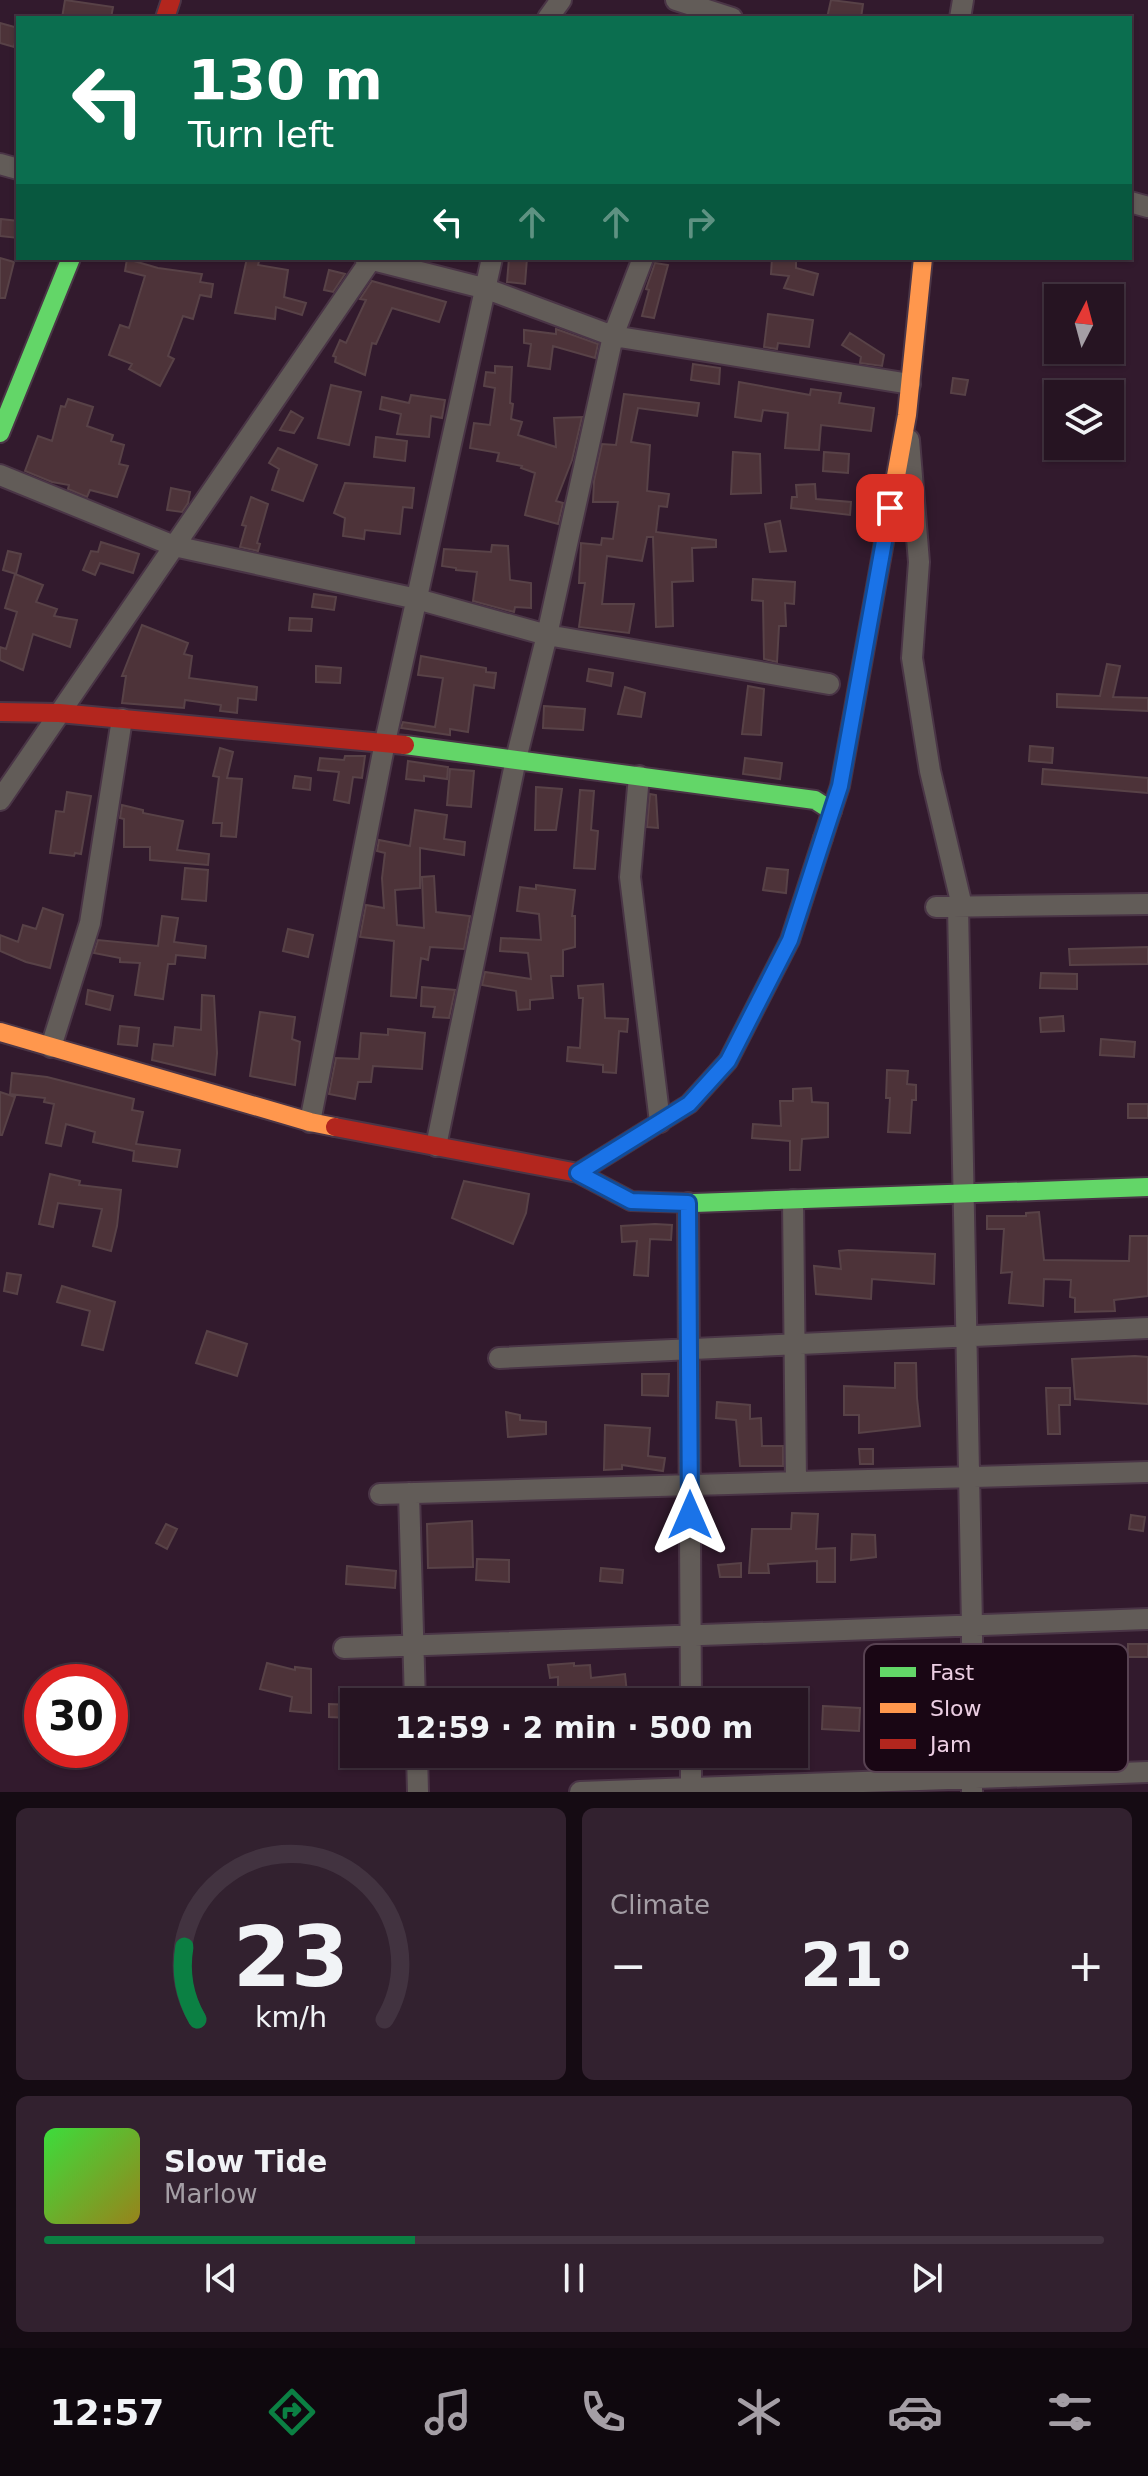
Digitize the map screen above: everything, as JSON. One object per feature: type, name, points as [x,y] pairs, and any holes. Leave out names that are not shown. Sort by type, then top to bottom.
[{"type":"street","points":[[676,0],[728,16]]},
{"type":"street","points":[[0,433],[70,260]]},
{"type":"street","points":[[0,800],[368,260]]},
{"type":"street","points":[[373,260],[487,289],[613,336],[910,384]]},
{"type":"street","points":[[310,1122],[385,742],[492,260]]},
{"type":"street","points":[[436,1146],[516,759],[547,635],[613,336],[642,260]]},
{"type":"street","points":[[578,1173],[689,1104],[728,1061],[790,940],[840,786],[907,415],[923,260]]},
{"type":"street","points":[[907,415],[919,562],[912,658],[930,771],[960,906],[972,1644]]},
{"type":"street","points":[[0,475],[174,546],[417,599],[547,635],[829,684]]},
{"type":"street","points":[[0,712],[59,713],[385,742],[815,800],[832,811]]},
{"type":"street","points":[[51,1047],[90,923],[122,719]]},
{"type":"street","points":[[639,776],[630,877],[660,1122]]},
{"type":"street","points":[[936,907],[1148,904]]},
{"type":"street","points":[[0,1032],[310,1122],[578,1173],[631,1201],[688,1203],[1148,1187]]},
{"type":"street","points":[[793,1200],[796,1482]]},
{"type":"street","points":[[688,1203],[691,1688]]},
{"type":"street","points":[[499,1358],[1148,1328]]},
{"type":"street","points":[[380,1494],[1148,1472]]},
{"type":"street","points":[[409,1493],[414,1688]]},
{"type":"street","points":[[344,1648],[1148,1619]]},
{"type":"street","points":[[417,1768],[418,1792]]},
{"type":"street","points":[[691,1768],[691,1790]]},
{"type":"street","points":[[580,1792],[972,1785],[1148,1772]]},
{"type":"building","points":[[65,0],[113,7],[111,16],[62,16]]},
{"type":"building","points":[[831,0],[863,4],[861,16],[827,16]]},
{"type":"building","points":[[0,23],[16,27],[14,47],[0,43]]},
{"type":"building","points":[[1,219],[16,221],[16,238],[0,236]]},
{"type":"building","points":[[0,258],[14,262],[5,298],[0,298]]},
{"type":"building","points":[[127,260],[130,260],[158,268],[202,274],[200,282],[213,284],[211,297],[200,295],[193,319],[183,316],[168,356],[174,359],[160,386],[129,369],[132,364],[109,355],[120,325],[129,328],[145,276],[125,271]]},
{"type":"building","points":[[247,260],[259,260],[258,265],[288,270],[284,297],[306,303],[302,315],[276,307],[275,319],[235,313]]},
{"type":"building","points":[[509,260],[527,260],[525,284],[507,282]]},
{"type":"building","points":[[772,260],[796,260],[796,268],[818,274],[813,295],[784,288],[789,276],[771,274]]},
{"type":"building","points":[[655,263],[668,265],[654,318],[642,316],[649,290],[646,289]]},
{"type":"building","points":[[329,270],[345,274],[333,292],[324,290]]},
{"type":"building","points":[[372,281],[446,302],[439,322],[392,308],[376,344],[372,343],[365,375],[335,362],[336,357],[333,356],[340,340],[346,343],[366,300],[360,299]]},
{"type":"building","points":[[768,314],[813,320],[809,347],[778,343],[777,349],[764,347]]},
{"type":"building","points":[[556,329],[598,344],[595,358],[553,346],[550,369],[528,366],[531,344],[524,343],[524,330],[556,334]]},
{"type":"building","points":[[850,333],[884,355],[882,366],[860,363],[861,357],[842,345]]},
{"type":"building","points":[[693,364],[720,368],[719,384],[691,380]]},
{"type":"building","points":[[495,366],[512,367],[511,419],[522,422],[518,435],[556,447],[554,418],[582,417],[572,460],[556,501],[563,503],[558,524],[525,515],[535,473],[522,466],[497,461],[499,453],[470,448],[474,423],[490,425],[495,388],[484,386],[486,372],[495,373]]},
{"type":"building","points":[[953,378],[968,380],[965,395],[951,393]]},
{"type":"building","points":[[739,382],[810,395],[811,389],[841,393],[839,403],[874,408],[871,431],[821,425],[819,450],[785,448],[788,413],[763,410],[761,421],[735,417]]},
{"type":"building","points":[[331,385],[361,392],[349,445],[318,438]]},
{"type":"building","points":[[624,394],[699,403],[697,416],[638,408],[631,442],[650,445],[647,491],[669,494],[667,507],[659,506],[656,532],[716,540],[716,547],[692,548],[693,581],[672,582],[673,626],[656,627],[653,537],[647,537],[642,561],[607,556],[602,604],[634,604],[629,633],[579,627],[585,583],[579,583],[581,543],[601,545],[602,538],[613,539],[618,502],[593,502],[594,481],[602,444],[616,445]]},
{"type":"building","points":[[411,395],[445,400],[442,418],[431,416],[429,437],[397,434],[401,414],[380,409],[382,397],[409,403]]},
{"type":"building","points":[[68,399],[93,407],[87,426],[113,435],[111,441],[124,445],[119,464],[128,466],[117,497],[90,490],[87,497],[68,489],[69,485],[25,471],[38,436],[52,441],[61,406],[65,407]]},
{"type":"building","points":[[291,411],[303,418],[294,433],[280,430]]},
{"type":"building","points":[[376,437],[407,441],[405,461],[374,457]]},
{"type":"building","points":[[278,448],[317,465],[303,501],[272,490],[279,469],[269,463]]},
{"type":"building","points":[[733,452],[760,454],[761,493],[731,494]]},
{"type":"building","points":[[824,452],[849,454],[848,473],[823,471]]},
{"type":"building","points":[[345,483],[414,488],[412,508],[403,507],[400,534],[365,530],[364,539],[343,536],[345,518],[334,513]]},
{"type":"building","points":[[815,484],[816,499],[851,502],[850,515],[791,508],[792,497],[797,497],[796,485]]},
{"type":"building","points":[[171,488],[190,492],[182,512],[167,510]]},
{"type":"building","points":[[251,497],[268,504],[257,543],[260,544],[258,551],[240,547],[246,526],[242,525]]},
{"type":"building","points":[[780,521],[786,551],[770,552],[765,524]]},
{"type":"building","points":[[101,542],[139,554],[133,573],[100,563],[95,575],[83,570],[91,551],[98,552]]},
{"type":"building","points":[[492,545],[508,546],[510,580],[531,583],[531,608],[515,607],[514,612],[473,601],[477,572],[442,566],[444,549],[491,552]]},
{"type":"building","points":[[8,551],[21,554],[16,574],[3,570]]},
{"type":"building","points":[[15,574],[43,585],[36,602],[57,609],[54,616],[77,620],[70,647],[33,634],[23,670],[0,660],[0,647],[6,649],[17,612],[5,608]]},
{"type":"building","points":[[753,579],[795,582],[794,604],[785,603],[786,626],[779,626],[777,662],[764,659],[763,601],[752,600]]},
{"type":"building","points":[[314,594],[336,597],[334,610],[312,607]]},
{"type":"building","points":[[290,618],[312,619],[311,631],[289,630]]},
{"type":"building","points":[[142,625],[188,643],[184,654],[192,656],[189,678],[257,687],[256,700],[238,698],[237,713],[220,711],[221,705],[185,700],[184,708],[122,703],[126,676],[122,676]]},
{"type":"building","points":[[421,656],[486,668],[486,672],[496,673],[494,688],[474,685],[468,732],[450,729],[450,735],[401,728],[403,722],[435,727],[443,678],[418,675]]},
{"type":"building","points":[[1107,664],[1120,666],[1113,697],[1148,698],[1148,711],[1057,707],[1057,694],[1100,696]]},
{"type":"building","points":[[316,666],[341,668],[340,683],[316,682]]},
{"type":"building","points":[[589,669],[613,673],[611,686],[587,681]]},
{"type":"building","points":[[748,686],[764,689],[761,735],[742,734]]},
{"type":"building","points":[[625,687],[645,693],[641,717],[618,714]]},
{"type":"building","points":[[544,706],[585,709],[583,730],[543,728]]},
{"type":"building","points":[[1030,746],[1053,748],[1052,763],[1029,761]]},
{"type":"building","points":[[220,748],[233,752],[227,778],[242,779],[236,837],[221,836],[222,823],[213,823],[219,777],[213,776]]},
{"type":"building","points":[[345,756],[365,756],[362,778],[353,777],[349,803],[334,800],[339,772],[318,770],[320,758],[344,760]]},
{"type":"building","points":[[745,758],[782,763],[780,779],[743,774]]},
{"type":"building","points":[[408,761],[448,767],[447,779],[424,776],[424,781],[406,779]]},
{"type":"building","points":[[450,769],[474,771],[471,807],[447,805]]},
{"type":"building","points":[[1043,769],[1148,778],[1148,793],[1042,784]]},
{"type":"building","points":[[295,776],[311,778],[310,790],[293,788]]},
{"type":"building","points":[[536,787],[562,789],[556,830],[535,830]]},
{"type":"building","points":[[580,790],[594,791],[591,830],[598,831],[595,869],[574,868]]},
{"type":"building","points":[[67,792],[91,796],[81,854],[75,853],[74,856],[50,853],[56,811],[64,812]]},
{"type":"building","points":[[650,794],[656,795],[658,828],[647,827]]},
{"type":"building","points":[[122,805],[143,810],[143,813],[183,821],[177,850],[209,854],[208,865],[150,860],[150,847],[124,847],[124,819],[120,818]]},
{"type":"building","points":[[415,810],[447,815],[444,839],[465,842],[464,855],[420,848],[420,888],[395,890],[397,925],[424,928],[422,877],[434,876],[436,912],[470,916],[464,949],[430,947],[428,960],[421,958],[416,998],[391,996],[394,941],[360,937],[366,905],[384,908],[382,878],[385,853],[377,851],[379,840],[410,846]]},
{"type":"building","points":[[185,868],[208,870],[206,901],[182,899]]},
{"type":"building","points":[[767,868],[788,870],[786,893],[763,890]]},
{"type":"building","points":[[536,885],[575,890],[572,916],[575,916],[575,947],[563,950],[563,976],[551,976],[553,998],[530,1000],[530,1009],[518,1010],[516,991],[482,985],[485,972],[531,979],[528,953],[500,951],[501,938],[541,940],[539,914],[517,911],[520,887],[536,889]]},
{"type":"building","points":[[43,908],[63,915],[50,968],[0,951],[0,935],[18,942],[23,925],[36,929]]},
{"type":"building","points":[[162,916],[178,918],[174,942],[206,946],[205,958],[176,955],[175,964],[168,964],[163,999],[135,995],[140,963],[120,962],[120,958],[94,953],[98,940],[158,946]]},
{"type":"building","points":[[288,929],[313,935],[308,957],[283,951]]},
{"type":"building","points":[[1148,947],[1148,964],[1070,965],[1069,949]]},
{"type":"building","points":[[1041,973],[1077,974],[1077,989],[1040,988]]},
{"type":"building","points":[[603,984],[605,1018],[628,1019],[627,1032],[619,1031],[616,1073],[603,1072],[603,1065],[567,1061],[568,1047],[580,1048],[583,998],[579,998],[578,986]]},
{"type":"building","points":[[422,987],[455,990],[449,1018],[433,1017],[435,1007],[421,1006]]},
{"type":"building","points":[[88,990],[113,996],[110,1010],[86,1004]]},
{"type":"building","points":[[202,995],[214,996],[215,1075],[152,1060],[154,1044],[173,1046],[175,1027],[201,1030]]},
{"type":"building","points":[[260,1012],[295,1017],[292,1039],[300,1042],[295,1085],[250,1076]]},
{"type":"building","points":[[1063,1016],[1064,1031],[1041,1032],[1040,1018]]},
{"type":"building","points":[[120,1026],[139,1028],[137,1046],[118,1044]]},
{"type":"building","points":[[388,1029],[425,1033],[422,1069],[373,1066],[371,1082],[358,1082],[355,1099],[329,1094],[336,1058],[359,1059],[361,1033],[388,1035]]},
{"type":"building","points":[[1101,1039],[1135,1042],[1134,1057],[1100,1055]]},
{"type":"building","points":[[887,1070],[908,1071],[907,1084],[916,1085],[910,1133],[888,1132],[890,1098],[886,1098]]},
{"type":"building","points":[[12,1073],[47,1077],[134,1099],[132,1110],[143,1112],[136,1144],[180,1150],[177,1167],[133,1161],[134,1151],[93,1142],[95,1132],[66,1124],[61,1146],[46,1143],[54,1104],[44,1102],[45,1098],[10,1094]]},
{"type":"building","points":[[811,1088],[812,1102],[828,1103],[828,1137],[802,1139],[800,1170],[790,1170],[790,1141],[752,1138],[753,1124],[781,1126],[780,1101],[793,1101],[793,1089]]},
{"type":"building","points":[[0,1092],[15,1097],[2,1135],[0,1135]]},
{"type":"building","points":[[1128,1104],[1148,1104],[1148,1118],[1128,1118]]},
{"type":"building","points":[[50,1174],[80,1181],[79,1185],[121,1190],[111,1251],[93,1246],[102,1209],[58,1203],[53,1227],[39,1224]]},
{"type":"building","points":[[464,1181],[529,1194],[526,1213],[513,1244],[452,1218]]},
{"type":"building","points":[[1039,1212],[1044,1260],[1129,1261],[1130,1236],[1148,1236],[1148,1296],[1114,1300],[1115,1311],[1075,1312],[1075,1298],[1070,1297],[1071,1280],[1044,1279],[1043,1306],[1009,1303],[1012,1272],[1001,1273],[1004,1229],[987,1229],[987,1216],[1026,1216],[1026,1213]]},
{"type":"building","points":[[672,1225],[671,1240],[650,1239],[648,1276],[634,1275],[637,1241],[622,1242],[621,1226]]},
{"type":"building","points":[[839,1251],[935,1254],[934,1284],[872,1279],[871,1299],[816,1294],[814,1266],[841,1269]]},
{"type":"building","points":[[7,1273],[21,1275],[17,1294],[4,1291]]},
{"type":"building","points":[[62,1286],[115,1302],[103,1350],[82,1345],[90,1311],[57,1302]]},
{"type":"building","points":[[207,1331],[247,1344],[237,1376],[196,1363]]},
{"type":"building","points":[[1148,1357],[1148,1404],[1075,1399],[1072,1359]]},
{"type":"building","points":[[895,1363],[916,1363],[920,1426],[859,1433],[859,1415],[844,1415],[844,1386],[895,1388]]},
{"type":"building","points":[[642,1374],[669,1374],[668,1396],[642,1395]]},
{"type":"building","points":[[1046,1388],[1070,1388],[1070,1405],[1059,1405],[1060,1434],[1048,1434]]},
{"type":"building","points":[[717,1402],[750,1405],[750,1419],[761,1418],[762,1446],[783,1446],[783,1466],[740,1466],[736,1420],[716,1418]]},
{"type":"building","points":[[506,1412],[520,1415],[520,1420],[546,1422],[546,1434],[508,1437]]},
{"type":"building","points":[[605,1425],[650,1428],[648,1456],[665,1458],[663,1471],[622,1465],[622,1469],[604,1470]]},
{"type":"building","points":[[859,1449],[873,1449],[873,1464],[860,1464]]},
{"type":"building","points":[[792,1513],[818,1514],[816,1549],[835,1548],[835,1582],[817,1582],[817,1561],[768,1564],[769,1573],[749,1573],[752,1529],[791,1529]]},
{"type":"building","points":[[1131,1515],[1145,1517],[1143,1531],[1129,1529]]},
{"type":"building","points":[[472,1521],[473,1567],[428,1568],[427,1524]]},
{"type":"building","points":[[166,1524],[177,1529],[167,1549],[156,1543]]},
{"type":"building","points":[[852,1534],[875,1535],[876,1557],[851,1560]]},
{"type":"building","points":[[477,1559],[509,1560],[509,1582],[476,1580]]},
{"type":"building","points":[[741,1563],[741,1577],[720,1577],[718,1565]]},
{"type":"building","points":[[347,1566],[396,1571],[395,1588],[346,1584]]},
{"type":"building","points":[[601,1568],[623,1570],[622,1583],[600,1581]]},
{"type":"building","points":[[1128,1644],[1148,1644],[1148,1657],[1128,1657]]},
{"type":"building","points":[[267,1663],[295,1670],[295,1667],[311,1669],[311,1713],[290,1711],[292,1697],[260,1689]]},
{"type":"building","points":[[548,1665],[590,1665],[591,1678],[625,1674],[626,1688],[558,1688],[558,1677],[550,1678]]},
{"type":"building","points":[[329,1704],[340,1704],[340,1718],[329,1717]]},
{"type":"building","points":[[823,1706],[860,1708],[859,1731],[822,1729]]},
{"type":"traffic: fast","points":[[0,433],[70,260]]},
{"type":"traffic: fast","points":[[405,745],[815,800],[832,811]]},
{"type":"traffic: fast","points":[[658,1202],[1148,1187]]},
{"type":"traffic: slow","points":[[823,838],[840,786],[907,415],[923,260]]},
{"type":"traffic: slow","points":[[0,1032],[335,1127]]},
{"type":"traffic: jam","points":[[166,16],[171,0]]},
{"type":"traffic: jam","points":[[0,712],[59,713],[405,745]]},
{"type":"traffic: jam","points":[[578,1173],[689,1104],[728,1061],[790,940],[823,838]]},
{"type":"traffic: jam","points":[[335,1127],[578,1173],[631,1201],[658,1202]]},
{"type":"route","points":[[690,1515],[688,1203],[631,1201],[578,1173],[689,1104],[728,1061],[790,940],[840,786],[890,508]]}]
